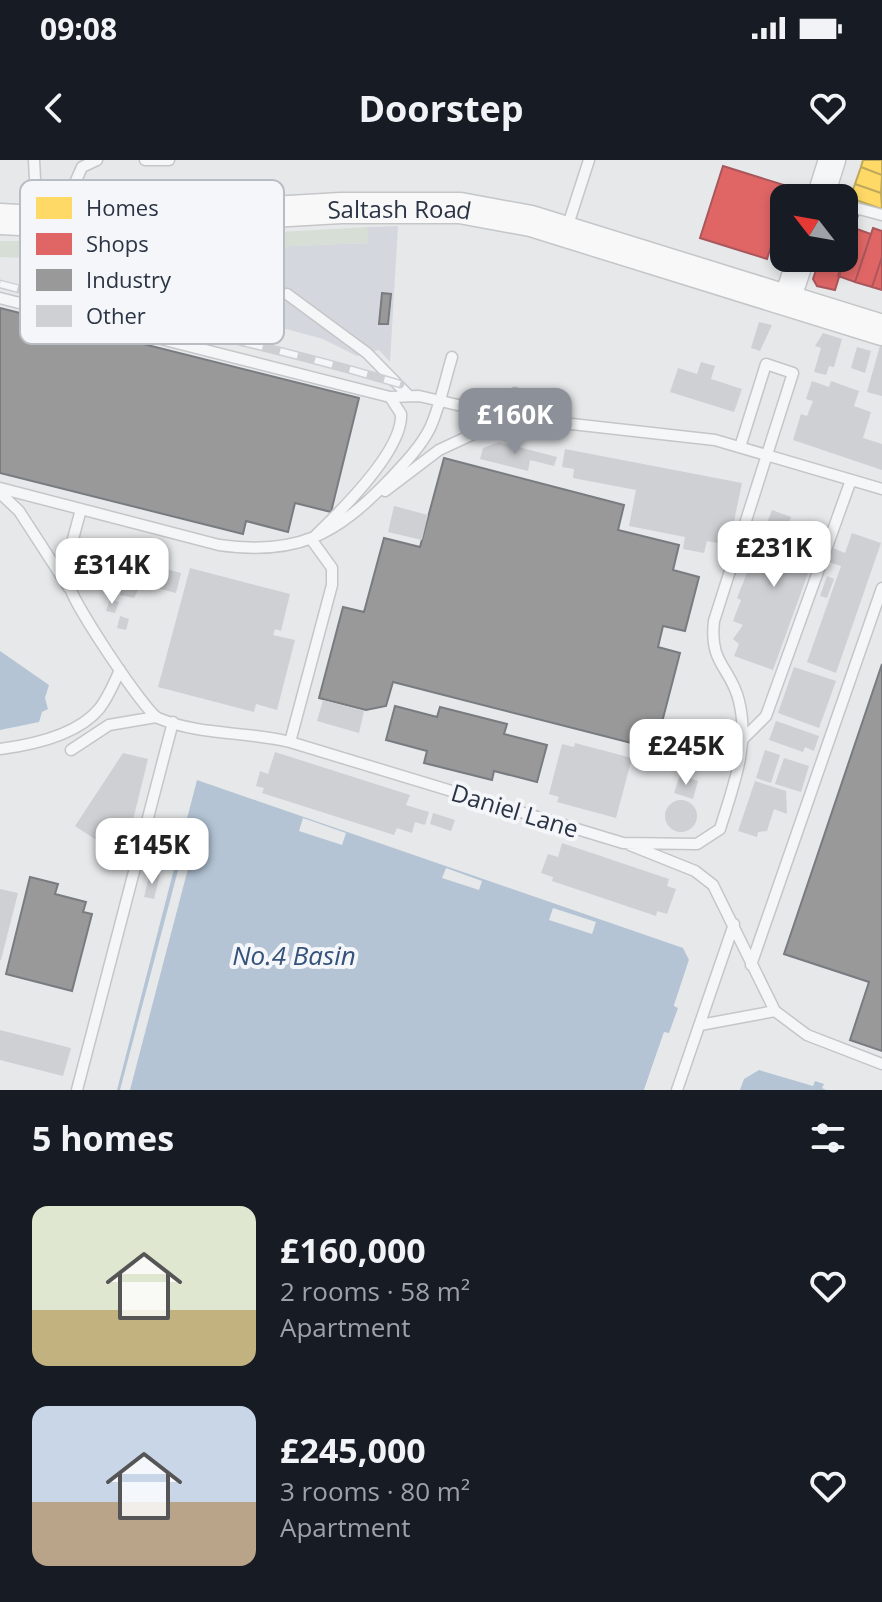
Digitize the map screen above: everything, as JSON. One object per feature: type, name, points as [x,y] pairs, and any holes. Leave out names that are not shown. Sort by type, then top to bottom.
[{"type":"main road","name":"Saltash Road","points":[[284,212],[424,205],[492,212],[566,231],[882,330]]},
{"type":"main road","name":"Saltash Road","points":[[0,219],[20,220]]},
{"type":"street","points":[[824,184],[832,160]]},
{"type":"street","points":[[787,300],[796,272]]},
{"type":"lane","points":[[34,160],[35,180]]},
{"type":"lane","points":[[76,180],[82,167],[97,160]]},
{"type":"lane","points":[[145,160],[169,160]]},
{"type":"lane","points":[[566,231],[589,160]]},
{"type":"lane","points":[[858,209],[882,215]]},
{"type":"lane","points":[[287,294],[367,353],[409,396]]},
{"type":"lane","points":[[0,298],[20,303]]},
{"type":"lane","points":[[181,344],[390,397],[409,396],[439,401],[509,417],[715,440],[882,489]]},
{"type":"lane","points":[[356,515],[413,452],[432,424],[452,357]]},
{"type":"lane","name":"Daniel Lane","points":[[156,717],[218,734],[258,735],[290,742],[623,843],[697,844],[720,829],[741,761],[743,739],[739,699],[716,659],[713,631],[793,373],[766,364],[740,447]]},
{"type":"lane","points":[[509,417],[515,393]]},
{"type":"lane","points":[[311,539],[352,500],[397,435],[401,414],[390,397]]},
{"type":"lane","points":[[0,490],[235,547],[275,546],[311,539],[337,528],[439,450],[509,417]]},
{"type":"lane","points":[[743,739],[766,716],[851,480]]},
{"type":"lane","points":[[0,490],[19,511],[120,670],[156,717],[109,725],[71,750],[99,709],[120,670]]},
{"type":"lane","points":[[70,590],[70,554],[81,509]]},
{"type":"lane","points":[[290,742],[332,585],[332,568],[311,539]]},
{"type":"lane","points":[[751,965],[882,588]]},
{"type":"lane","points":[[0,749],[41,741],[86,721],[99,709]]},
{"type":"lane","points":[[77,1090],[173,722]]},
{"type":"lane","points":[[623,843],[706,878],[721,895],[775,1011],[807,1035],[882,1064]]},
{"type":"lane","points":[[677,1090],[734,924]]},
{"type":"lane","points":[[700,1025],[775,1011]]},
{"type":"shaded area","points":[[398,226],[390,362],[379,350],[357,356],[323,339],[284,328],[284,247],[368,243],[368,227]]},
{"type":"shaded area","points":[[368,227],[368,243],[284,247],[284,232]]},
{"type":"shaded area","points":[[0,241],[20,241],[20,258],[0,257]]},
{"type":"water","points":[[0,651],[49,685],[45,698],[48,709],[42,712],[39,722],[0,730]]},
{"type":"water","name":"No.4 Basin","points":[[197,780],[683,948],[689,960],[674,1005],[679,1007],[669,1034],[664,1033],[644,1090],[117,1090]]},
{"type":"water","points":[[759,1070],[813,1086],[815,1081],[824,1084],[822,1088],[826,1090],[740,1090],[744,1079]]},
{"type":"pier","points":[[303,818],[346,833],[342,845],[299,831]]},
{"type":"pier","points":[[181,859],[190,861],[130,1090],[120,1090]]},
{"type":"pier","points":[[446,868],[482,881],[479,890],[442,878]]},
{"type":"pier","points":[[553,908],[596,922],[592,934],[549,920]]},
{"type":"pier","points":[[689,960],[692,964],[679,1003],[682,1009],[673,1036],[667,1037],[649,1090],[644,1090],[664,1032],[669,1033],[678,1008],[674,1006]]},
{"type":"building: Homes","points":[[863,160],[882,160],[882,175],[861,167]]},
{"type":"building: Homes","points":[[861,167],[882,175],[881,193],[855,184]]},
{"type":"building: Homes","points":[[858,185],[881,193],[882,209],[858,201]]},
{"type":"building: Shops","points":[[723,166],[780,184],[770,184],[770,250],[767,259],[700,238]]},
{"type":"building: Shops","points":[[873,228],[882,231],[882,257],[872,287],[855,282]]},
{"type":"building: Shops","points":[[858,229],[871,234],[855,282],[838,276],[839,272],[858,272]]},
{"type":"building: Shops","points":[[882,257],[882,290],[872,287]]},
{"type":"building: Shops","points":[[815,272],[841,272],[835,290],[817,286],[813,279]]},
{"type":"building: Industry","points":[[382,293],[391,294],[388,324],[379,324]]},
{"type":"building: Industry","points":[[0,308],[20,313],[20,344],[144,344],[359,398],[331,512],[295,503],[288,532],[246,521],[243,534],[0,473]]},
{"type":"building: Industry","points":[[444,458],[624,505],[618,530],[679,545],[673,570],[699,577],[685,631],[663,626],[658,647],[680,653],[655,749],[393,682],[386,706],[366,710],[319,698],[343,607],[364,612],[384,538],[420,547]]},
{"type":"building: Industry","points":[[882,664],[882,1051],[850,1040],[869,982],[784,954]]},
{"type":"building: Industry","points":[[395,706],[437,717],[440,707],[507,724],[504,734],[547,745],[537,782],[494,771],[492,780],[424,763],[427,751],[386,740]]},
{"type":"building: Industry","points":[[30,877],[58,884],[55,894],[86,902],[83,912],[92,914],[72,991],[6,974]]},
{"type":"building: Other","points":[[759,322],[772,325],[760,351],[751,348]]},
{"type":"building: Other","points":[[823,333],[842,339],[834,367],[829,366],[826,375],[814,372],[821,348],[815,346]]},
{"type":"building: Other","points":[[882,342],[882,396],[867,392]]},
{"type":"building: Other","points":[[857,347],[871,351],[865,373],[851,368]]},
{"type":"building: Other","points":[[701,362],[715,366],[711,379],[742,389],[734,412],[670,392],[678,368],[697,374]]},
{"type":"building: Other","points":[[812,381],[829,387],[831,381],[859,391],[854,406],[871,412],[863,438],[882,444],[882,470],[793,440],[801,414],[807,416],[813,401],[806,399]]},
{"type":"building: Other","points":[[499,442],[557,457],[554,466],[530,460],[528,471],[480,459],[483,448]]},
{"type":"building: Other","points":[[565,449],[742,483],[729,545],[707,541],[704,553],[683,549],[685,537],[629,526],[636,490],[573,478],[574,469],[562,467]]},
{"type":"building: Other","points":[[394,506],[428,515],[422,540],[388,532]]},
{"type":"building: Other","points":[[772,510],[791,517],[788,526],[806,532],[809,523],[824,529],[773,670],[734,656],[739,644],[733,639],[743,625],[733,621],[741,600],[737,598]]},
{"type":"building: Other","points":[[852,533],[881,543],[836,673],[807,662],[841,566],[828,562],[833,548],[845,553]]},
{"type":"building: Other","points":[[129,554],[147,559],[146,564],[181,573],[176,593],[141,584],[134,598],[120,595]]},
{"type":"building: Other","points":[[95,558],[115,563],[111,575],[92,570]]},
{"type":"building: Other","points":[[190,568],[290,594],[281,631],[275,629],[273,635],[295,640],[277,710],[256,704],[254,712],[158,687]]},
{"type":"building: Other","points":[[827,576],[834,579],[827,598],[820,596]]},
{"type":"building: Other","points":[[110,599],[119,602],[115,613],[106,611]]},
{"type":"building: Other","points":[[120,616],[129,619],[126,630],[117,628]]},
{"type":"building: Other","points":[[794,667],[836,681],[819,728],[778,713]]},
{"type":"building: Other","points":[[323,700],[364,711],[359,733],[317,721]]},
{"type":"building: Other","points":[[776,721],[819,736],[814,751],[805,747],[803,752],[769,740]]},
{"type":"building: Other","points":[[575,743],[632,758],[616,818],[557,802],[559,797],[549,794],[562,744],[574,747]]},
{"type":"building: Other","points":[[765,750],[780,755],[771,783],[756,778]]},
{"type":"building: Other","points":[[275,752],[410,795],[406,805],[429,812],[425,825],[415,822],[412,833],[397,828],[394,835],[262,793],[264,788],[256,786],[260,771],[268,774]]},
{"type":"building: Other","points":[[123,753],[148,759],[124,857],[109,854],[110,849],[75,826]]},
{"type":"building: Other","points":[[784,758],[809,766],[801,792],[775,784]]},
{"type":"building: Other","points":[[680,775],[698,781],[693,799],[674,793]]},
{"type":"building: Other","points":[[755,781],[786,791],[787,814],[774,809],[767,831],[758,832],[757,837],[738,831]]},
{"type":"building: Other","points":[[681,800],[692,805],[697,816],[692,827],[681,832],[670,827],[665,816],[670,805]]},
{"type":"building: Other","points":[[433,813],[455,820],[451,831],[430,824]]},
{"type":"building: Other","points":[[562,843],[669,879],[667,886],[676,889],[667,914],[657,911],[656,916],[552,881],[553,877],[541,873],[548,854],[558,857]]},
{"type":"building: Other","points":[[158,845],[166,847],[162,862],[154,860]]},
{"type":"building: Other","points":[[150,872],[160,874],[154,899],[144,897]]},
{"type":"building: Other","points":[[0,889],[18,893],[1,960],[0,960]]},
{"type":"building: Other","points":[[0,1030],[71,1048],[63,1076],[0,1060]]},
{"type":"railway","points":[[0,284],[20,289]]},
{"type":"railway","points":[[250,344],[400,384]]}]
